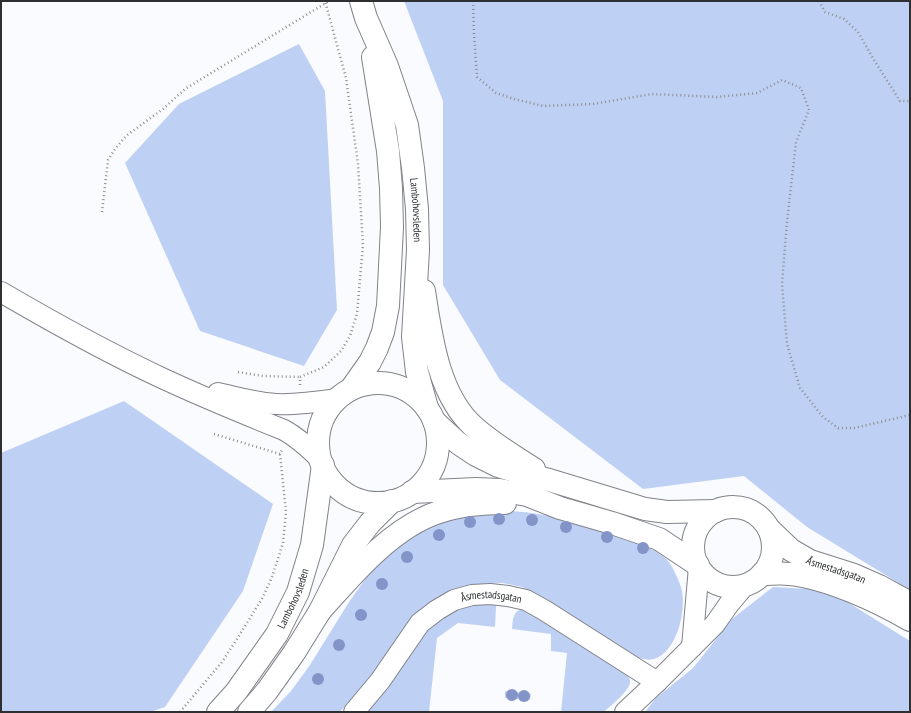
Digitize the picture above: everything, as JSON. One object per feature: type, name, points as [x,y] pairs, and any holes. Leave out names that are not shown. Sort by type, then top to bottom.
[{"type":"street","name":"Lambohovsleden","points":[[363,9],[387,66],[407,125],[417,208],[418,250],[413,337],[417,372],[431,415]]},
{"type":"street","name":"Lambohovsleden","points":[[344,394],[370,362],[383,332],[388,306],[392,227],[388,151],[363,9]]},
{"type":"street","points":[[418,250],[437,362],[451,397],[473,426],[502,449],[550,480]]},
{"type":"street","points":[[1,292],[96,346],[163,379],[284,430],[311,450],[321,462]]},
{"type":"street","points":[[163,379],[254,401],[275,404],[301,404],[344,394],[366,384],[380,383],[394,385],[419,398],[431,415],[458,443],[476,455],[498,466],[657,511],[716,511]]},
{"type":"street","points":[[344,394],[326,413],[320,430],[318,450],[326,473],[334,484],[348,495],[358,500],[380,503],[392,502],[403,498],[412,492],[428,477],[435,462],[438,450],[438,438],[431,415]]},
{"type":"street","name":"Lambohovsleden","points":[[218,712],[236,692],[277,634],[298,592],[312,545],[321,462]]},
{"type":"street","points":[[412,492],[476,489],[500,490],[527,495],[560,508],[612,523],[659,539],[698,566],[706,576],[718,584],[731,587],[754,580]]},
{"type":"street","points":[[249,712],[267,691],[294,653],[320,611],[353,545],[370,523],[392,502]]},
{"type":"street","points":[[320,611],[350,577],[396,534],[438,512],[464,505],[495,503],[560,508]]},
{"type":"street","points":[[625,712],[657,682],[692,647],[715,624],[728,604],[767,567],[773,552],[772,536],[764,521],[750,511],[732,507],[716,511],[703,521],[696,534],[693,550],[698,566],[692,647]]},
{"type":"street","name":"Åsmestadsgatan","points":[[769,529],[791,550],[810,561],[854,575],[879,586],[910,603]]},
{"type":"street","name":"Åsmestadsgatan","points":[[754,580],[790,574],[821,580],[874,601],[910,620]]},
{"type":"street","name":"Åsmestadsgatan","points":[[354,712],[380,681],[420,624],[437,610],[454,600],[472,595],[490,594],[526,600],[657,682]]},
{"type":"path","points":[[473,1],[477,77],[496,93],[514,99],[543,106],[593,104],[652,94],[717,97],[757,92],[782,80],[802,88],[809,110],[796,142],[782,284],[787,344],[800,388],[823,416],[838,428],[854,428],[910,415]]},
{"type":"path","points":[[819,1],[825,12],[844,19],[858,32],[900,101],[910,101]]},
{"type":"path","points":[[102,212],[108,160],[126,136],[163,109],[185,89],[326,2],[346,78],[358,164],[363,245],[357,314],[350,336],[341,351],[324,367],[300,377],[263,376],[238,372]]},
{"type":"path","points":[[300,377],[301,404]]},
{"type":"path","points":[[214,434],[280,454]]},
{"type":"path","points":[[180,712],[222,662],[263,597],[272,577],[282,543],[286,512],[280,454],[291,434]]},
{"type":"shaded area","points":[[404,1],[910,1],[910,590],[807,527],[744,476],[643,489],[500,380],[443,285],[443,101]]},
{"type":"shaded area","points":[[299,44],[325,91],[337,310],[304,366],[200,331],[125,163],[179,104]]},
{"type":"shaded area","points":[[124,401],[273,504],[243,591],[165,707],[150,712],[1,712],[1,453]]},
{"type":"shaded area","points":[[495,510],[526,512],[559,518],[634,540],[644,544],[665,558],[672,567],[678,579],[683,599],[683,609],[678,630],[669,648],[662,655],[651,660],[636,657],[539,596],[522,587],[503,583],[480,584],[458,588],[436,598],[418,612],[364,685],[340,712],[271,712],[291,691],[310,665],[349,602],[378,561],[402,540],[445,520]]},
{"type":"shaded area","points":[[773,587],[828,590],[910,641],[910,712],[645,712],[656,698],[693,668],[732,619]]},
{"type":"shaded area","points":[[494,603],[496,606],[495,627],[458,623],[437,638],[429,712],[367,712],[432,625],[448,614],[470,605]]},
{"type":"shaded area","points":[[521,609],[627,676],[630,680],[624,693],[604,712],[561,712],[567,653],[551,651],[551,634],[512,629],[514,615]]},
{"type":"shaded area","points":[[505,691],[531,694],[530,700],[505,698]]}]
